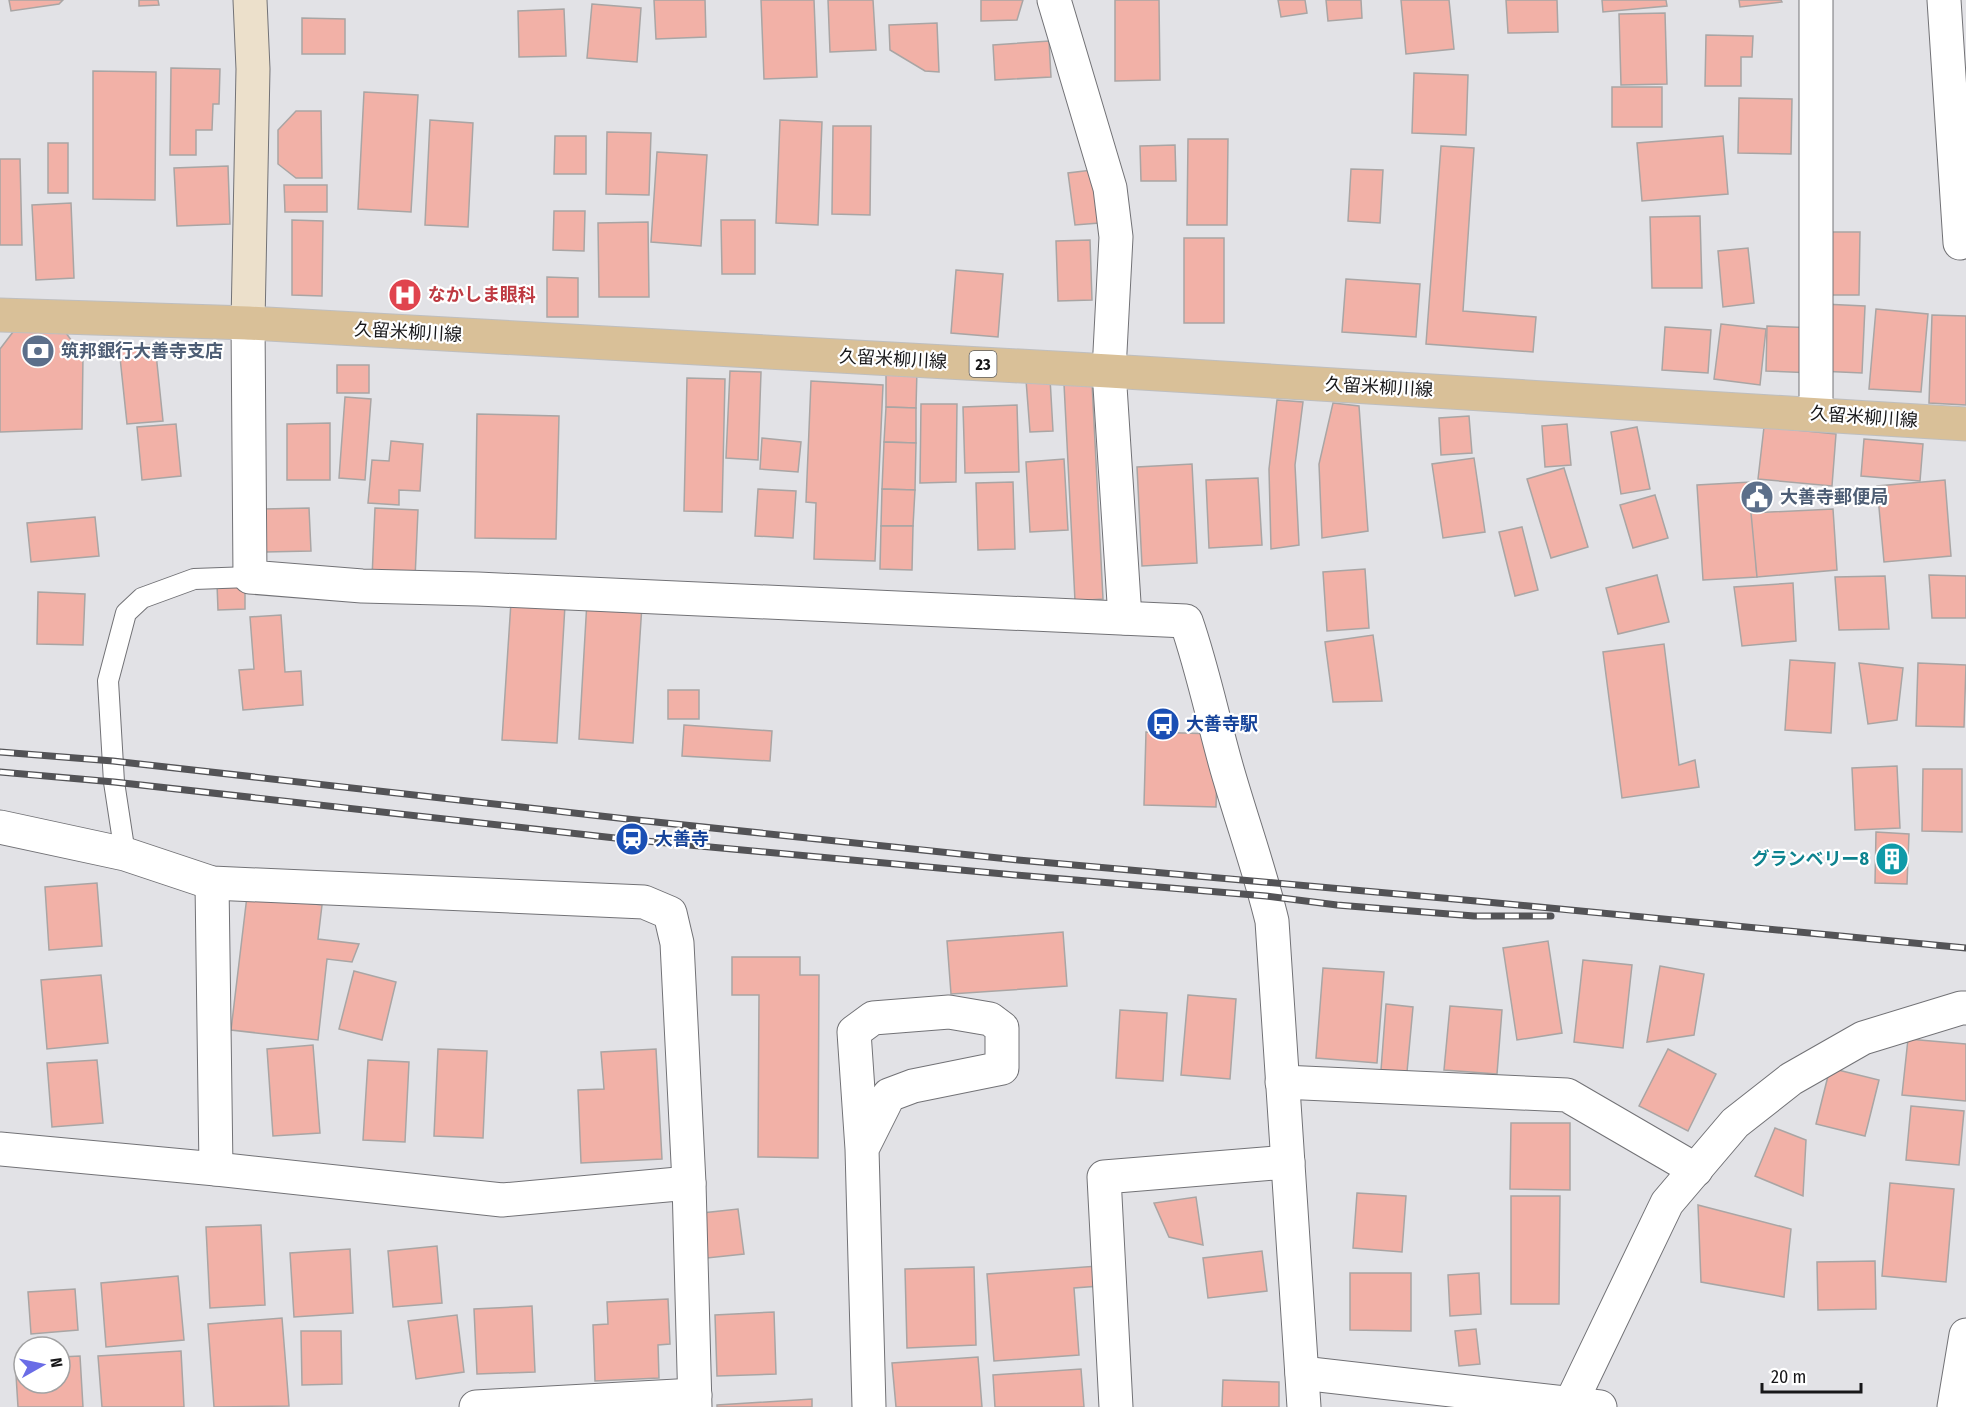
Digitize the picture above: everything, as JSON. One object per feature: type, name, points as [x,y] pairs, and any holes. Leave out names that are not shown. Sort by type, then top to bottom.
[{"type":"main road","name":"久留米柳川線","points":[[0,315],[248,323],[1109,371],[1966,424]]},
{"type":"street","points":[[250,0],[253,69],[248,323],[250,577],[362,586],[490,589],[1186,621],[1195,646],[1226,764],[1263,883],[1272,921],[1304,1407]]},
{"type":"street","points":[[1054,0],[1110,188],[1116,237],[1109,371],[1125,618]]},
{"type":"street","points":[[1816,0],[1816,414]]},
{"type":"street","points":[[1944,0],[1960,243]]},
{"type":"street","points":[[0,827],[125,854],[212,883],[644,902],[670,913],[677,943],[689,1183],[695,1401],[476,1407]]},
{"type":"street","points":[[212,883],[216,1169]]},
{"type":"street","points":[[1302,1373],[1579,1406],[1667,1203],[1735,1123],[1791,1079],[1863,1038],[1966,1008]]},
{"type":"street","points":[[862,1149],[889,1095],[913,1086],[1002,1068],[1002,1028],[990,1019],[949,1012],[873,1018],[854,1032],[862,1149],[869,1407]]},
{"type":"street","points":[[1282,1082],[1567,1095],[1696,1170]]},
{"type":"street","points":[[0,1149],[216,1169],[502,1200],[689,1183]]},
{"type":"street","points":[[1116,1407],[1104,1177],[1288,1162]]},
{"type":"street","points":[[1954,1407],[1966,1335]]},
{"type":"lane","points":[[125,854],[114,783],[108,681],[126,613],[142,598],[194,579],[250,577]]},
{"type":"building","points":[[9,0],[63,0],[59,4],[11,11]]},
{"type":"building","points":[[139,0],[158,0],[159,5],[139,6]]},
{"type":"building","points":[[654,0],[705,0],[706,37],[656,39]]},
{"type":"building","points":[[761,0],[814,0],[817,77],[764,79]]},
{"type":"building","points":[[828,0],[873,0],[876,50],[830,52]]},
{"type":"building","points":[[981,0],[1023,0],[1017,20],[981,21]]},
{"type":"building","points":[[1115,0],[1159,0],[1160,80],[1115,81]]},
{"type":"building","points":[[1278,0],[1305,0],[1307,13],[1281,17]]},
{"type":"building","points":[[1326,0],[1361,0],[1362,18],[1328,21]]},
{"type":"building","points":[[1401,0],[1449,0],[1454,49],[1406,54]]},
{"type":"building","points":[[1506,0],[1557,0],[1558,32],[1508,33]]},
{"type":"building","points":[[1602,0],[1666,0],[1667,6],[1603,12]]},
{"type":"building","points":[[1739,0],[1781,0],[1782,2],[1740,7]]},
{"type":"building","points":[[592,4],[641,8],[637,62],[587,58]]},
{"type":"building","points":[[564,9],[566,56],[519,57],[518,11]]},
{"type":"building","points":[[1665,13],[1667,84],[1621,85],[1619,14]]},
{"type":"building","points":[[302,18],[345,19],[345,54],[302,54]]},
{"type":"building","points":[[937,23],[939,72],[925,71],[890,50],[889,25]]},
{"type":"building","points":[[1706,35],[1753,36],[1752,57],[1741,57],[1741,86],[1705,86]]},
{"type":"building","points":[[1049,41],[1051,77],[995,80],[993,45]]},
{"type":"building","points":[[171,68],[220,69],[219,104],[213,104],[212,130],[196,130],[196,155],[170,155]]},
{"type":"building","points":[[93,71],[156,72],[155,200],[93,199]]},
{"type":"building","points":[[1414,73],[1468,75],[1466,135],[1412,133]]},
{"type":"building","points":[[1612,87],[1662,87],[1662,127],[1612,127]]},
{"type":"building","points":[[364,92],[418,95],[411,212],[358,209]]},
{"type":"building","points":[[1739,98],[1792,99],[1791,154],[1738,153]]},
{"type":"building","points":[[296,111],[321,111],[322,178],[296,178],[278,164],[278,130]]},
{"type":"building","points":[[430,120],[473,123],[468,227],[425,225]]},
{"type":"building","points":[[780,120],[822,122],[818,225],[776,223]]},
{"type":"building","points":[[833,126],[871,126],[870,215],[832,214]]},
{"type":"building","points":[[607,132],[651,133],[649,195],[606,194]]},
{"type":"building","points":[[555,136],[586,136],[586,174],[554,174]]},
{"type":"building","points":[[1723,136],[1728,194],[1642,201],[1637,143]]},
{"type":"building","points":[[1188,139],[1228,139],[1227,225],[1187,225]]},
{"type":"building","points":[[48,143],[68,143],[68,193],[48,193]]},
{"type":"building","points":[[1175,145],[1176,181],[1141,181],[1140,146]]},
{"type":"building","points":[[1441,146],[1474,148],[1463,311],[1536,317],[1533,352],[1426,344]]},
{"type":"building","points":[[657,152],[707,155],[701,246],[651,242]]},
{"type":"building","points":[[0,159],[20,159],[22,245],[0,245]]},
{"type":"building","points":[[228,166],[230,224],[177,226],[174,168]]},
{"type":"building","points":[[1351,169],[1383,170],[1380,223],[1348,221]]},
{"type":"building","points":[[1092,170],[1099,223],[1075,225],[1068,173]]},
{"type":"building","points":[[284,185],[327,185],[327,212],[285,212]]},
{"type":"building","points":[[71,203],[74,278],[36,280],[32,205]]},
{"type":"building","points":[[554,211],[585,211],[584,251],[553,250]]},
{"type":"building","points":[[1700,216],[1702,288],[1652,288],[1650,217]]},
{"type":"building","points":[[292,220],[323,221],[322,296],[292,295]]},
{"type":"building","points":[[721,220],[755,220],[755,274],[722,274]]},
{"type":"building","points":[[648,222],[649,297],[599,297],[598,223]]},
{"type":"building","points":[[1824,232],[1860,232],[1859,295],[1824,295]]},
{"type":"building","points":[[1184,238],[1224,238],[1224,323],[1184,323]]},
{"type":"building","points":[[1090,240],[1092,300],[1058,301],[1056,241]]},
{"type":"building","points":[[1748,248],[1754,303],[1723,307],[1718,251]]},
{"type":"building","points":[[956,270],[1003,274],[998,337],[951,333]]},
{"type":"building","points":[[547,277],[578,278],[578,317],[547,317]]},
{"type":"building","points":[[1346,279],[1420,284],[1416,337],[1342,332]]},
{"type":"building","points":[[1823,304],[1865,306],[1862,373],[1819,371]]},
{"type":"building","points":[[1876,309],[1928,314],[1921,392],[1869,389]]},
{"type":"building","points":[[1932,315],[1966,316],[1966,405],[1929,403]]},
{"type":"building","points":[[1721,324],[1766,329],[1760,385],[1714,379]]},
{"type":"building","points":[[60,325],[83,356],[82,429],[0,432],[0,349],[13,332]]},
{"type":"building","points":[[1767,326],[1816,328],[1814,373],[1766,371]]},
{"type":"building","points":[[1665,327],[1711,330],[1708,373],[1662,370]]},
{"type":"building","points":[[155,344],[163,421],[127,424],[119,348]]},
{"type":"building","points":[[337,365],[369,365],[369,393],[337,393]]},
{"type":"building","points":[[886,367],[917,369],[916,408],[886,407]]},
{"type":"building","points":[[730,371],[761,372],[758,460],[726,458]]},
{"type":"building","points":[[687,378],[725,379],[722,512],[684,511]]},
{"type":"building","points":[[1050,378],[1053,431],[1030,432],[1026,380]]},
{"type":"building","points":[[811,381],[883,385],[875,561],[814,559],[816,503],[806,502]]},
{"type":"building","points":[[1092,383],[1103,599],[1075,601],[1064,384]]},
{"type":"building","points":[[345,397],[371,399],[365,480],[339,478]]},
{"type":"building","points":[[1277,400],[1303,402],[1295,465],[1299,545],[1271,549],[1269,469]]},
{"type":"building","points":[[1333,403],[1359,406],[1368,531],[1322,538],[1319,464]]},
{"type":"building","points":[[921,404],[957,404],[956,482],[920,483]]},
{"type":"building","points":[[1017,405],[1019,472],[965,473],[963,407]]},
{"type":"building","points":[[886,407],[916,408],[916,443],[884,442]]},
{"type":"building","points":[[477,414],[559,416],[556,539],[475,538]]},
{"type":"building","points":[[1469,416],[1472,453],[1441,455],[1439,418]]},
{"type":"building","points":[[330,423],[330,480],[287,480],[287,424]]},
{"type":"building","points":[[176,424],[181,476],[142,480],[137,427]]},
{"type":"building","points":[[1567,424],[1571,465],[1545,467],[1542,426]]},
{"type":"building","points":[[1637,427],[1650,489],[1621,494],[1611,432]]},
{"type":"building","points":[[1764,427],[1836,434],[1832,486],[1758,479]]},
{"type":"building","points":[[762,438],[801,442],[798,472],[760,469]]},
{"type":"building","points":[[1864,439],[1923,444],[1920,481],[1861,476]]},
{"type":"building","points":[[391,441],[423,444],[420,491],[399,490],[399,505],[368,503],[372,460],[389,461]]},
{"type":"building","points":[[884,442],[916,443],[915,490],[882,489]]},
{"type":"building","points":[[1474,458],[1485,532],[1443,538],[1432,464]]},
{"type":"building","points":[[1064,459],[1068,530],[1030,532],[1026,462]]},
{"type":"building","points":[[1192,464],[1197,563],[1142,566],[1137,467]]},
{"type":"building","points":[[1564,468],[1588,547],[1551,558],[1527,479]]},
{"type":"building","points":[[1258,478],[1262,545],[1209,548],[1206,480]]},
{"type":"building","points":[[1945,480],[1951,556],[1884,562],[1877,486]]},
{"type":"building","points":[[1013,482],[1015,549],[978,550],[976,483]]},
{"type":"building","points":[[1751,482],[1757,577],[1703,580],[1697,485]]},
{"type":"building","points":[[758,489],[796,491],[793,538],[755,536]]},
{"type":"building","points":[[882,489],[915,490],[913,526],[881,526]]},
{"type":"building","points":[[1655,495],[1668,538],[1633,548],[1620,505]]},
{"type":"building","points":[[309,508],[311,551],[265,552],[264,509]]},
{"type":"building","points":[[375,508],[418,510],[415,579],[372,578]]},
{"type":"building","points":[[1833,509],[1837,570],[1757,577],[1751,513]]},
{"type":"building","points":[[95,517],[99,556],[31,562],[27,523]]},
{"type":"building","points":[[881,526],[913,526],[912,570],[880,569]]},
{"type":"building","points":[[1522,527],[1538,590],[1515,596],[1499,532]]},
{"type":"building","points":[[1365,569],[1369,628],[1327,631],[1323,572]]},
{"type":"building","points":[[1657,575],[1669,622],[1618,634],[1606,588]]},
{"type":"building","points":[[1929,575],[1966,576],[1966,618],[1932,618]]},
{"type":"building","points":[[1885,576],[1889,629],[1839,630],[1835,577]]},
{"type":"building","points":[[245,583],[245,609],[218,610],[217,584]]},
{"type":"building","points":[[1793,583],[1796,641],[1742,646],[1734,587]]},
{"type":"building","points":[[38,592],[85,594],[83,645],[37,644]]},
{"type":"building","points":[[587,601],[642,605],[633,743],[579,739]]},
{"type":"building","points":[[511,602],[565,605],[557,743],[502,740]]},
{"type":"building","points":[[281,615],[285,672],[301,671],[303,705],[243,710],[239,670],[254,669],[250,617]]},
{"type":"building","points":[[1373,635],[1382,701],[1333,702],[1325,642]]},
{"type":"building","points":[[1664,644],[1679,765],[1695,760],[1699,787],[1622,798],[1603,652]]},
{"type":"building","points":[[1790,660],[1835,663],[1831,733],[1785,730]]},
{"type":"building","points":[[1859,663],[1903,668],[1897,720],[1868,724]]},
{"type":"building","points":[[1918,663],[1966,665],[1964,727],[1916,726]]},
{"type":"building","points":[[668,690],[699,690],[699,719],[668,719]]},
{"type":"building","points":[[684,725],[772,731],[770,761],[682,756]]},
{"type":"building","points":[[1146,732],[1218,734],[1216,807],[1144,805]]},
{"type":"building","points":[[1897,766],[1900,828],[1855,830],[1852,768]]},
{"type":"building","points":[[1923,769],[1962,769],[1962,832],[1922,831]]},
{"type":"building","name":"グランベリー8","points":[[1876,832],[1909,834],[1907,884],[1875,883]]},
{"type":"building","points":[[97,883],[102,946],[49,950],[45,887]]},
{"type":"building","points":[[247,896],[322,905],[318,939],[359,944],[352,962],[327,959],[318,1040],[231,1030]]},
{"type":"building","points":[[1063,932],[1067,986],[951,994],[947,941]]},
{"type":"building","points":[[1548,941],[1562,1033],[1517,1040],[1503,948]]},
{"type":"building","points":[[732,957],[800,957],[800,975],[819,975],[818,1158],[758,1157],[759,995],[732,995]]},
{"type":"building","points":[[1583,960],[1632,965],[1623,1048],[1574,1042]]},
{"type":"building","points":[[1660,966],[1704,974],[1694,1035],[1647,1042]]},
{"type":"building","points":[[1323,968],[1384,972],[1377,1063],[1316,1058]]},
{"type":"building","points":[[354,971],[396,982],[382,1040],[339,1029]]},
{"type":"building","points":[[101,975],[108,1043],[47,1049],[41,980]]},
{"type":"building","points":[[1188,995],[1236,999],[1230,1079],[1181,1075]]},
{"type":"building","points":[[1386,1004],[1413,1007],[1407,1072],[1381,1070]]},
{"type":"building","points":[[1450,1006],[1502,1010],[1497,1074],[1444,1070]]},
{"type":"building","points":[[1120,1010],[1167,1013],[1163,1081],[1116,1078]]},
{"type":"building","points":[[1908,1039],[1966,1044],[1966,1101],[1902,1095]]},
{"type":"building","points":[[313,1045],[320,1133],[273,1136],[267,1049]]},
{"type":"building","points":[[438,1049],[487,1051],[483,1138],[434,1136]]},
{"type":"building","points":[[656,1049],[662,1159],[581,1163],[578,1090],[604,1089],[601,1052]]},
{"type":"building","points":[[1668,1049],[1716,1074],[1688,1131],[1639,1106]]},
{"type":"building","points":[[97,1060],[103,1123],[52,1127],[47,1063]]},
{"type":"building","points":[[368,1060],[409,1062],[405,1142],[363,1140]]},
{"type":"building","points":[[1830,1068],[1879,1080],[1865,1136],[1816,1124]]},
{"type":"building","points":[[1911,1106],[1964,1111],[1959,1165],[1906,1160]]},
{"type":"building","points":[[1511,1123],[1570,1123],[1570,1190],[1510,1189]]},
{"type":"building","points":[[1775,1128],[1806,1140],[1803,1196],[1755,1176]]},
{"type":"building","points":[[1890,1183],[1954,1189],[1946,1282],[1882,1276]]},
{"type":"building","points":[[1357,1193],[1406,1196],[1402,1252],[1353,1248]]},
{"type":"building","points":[[1511,1196],[1560,1196],[1559,1304],[1511,1304]]},
{"type":"building","points":[[1196,1197],[1203,1245],[1169,1237],[1154,1203]]},
{"type":"building","points":[[1698,1205],[1791,1229],[1784,1297],[1701,1282]]},
{"type":"building","points":[[738,1209],[744,1254],[707,1258],[702,1213]]},
{"type":"building","points":[[261,1225],[265,1305],[210,1308],[206,1227]]},
{"type":"building","points":[[437,1246],[442,1303],[393,1307],[388,1251]]},
{"type":"building","points":[[350,1249],[353,1313],[294,1317],[290,1253]]},
{"type":"building","points":[[1262,1251],[1267,1291],[1208,1298],[1203,1258]]},
{"type":"building","points":[[1875,1261],[1876,1309],[1818,1310],[1817,1262]]},
{"type":"building","points":[[1098,1266],[1100,1286],[1074,1288],[1079,1355],[994,1361],[987,1274]]},
{"type":"building","points":[[974,1267],[976,1345],[907,1348],[905,1269]]},
{"type":"building","points":[[1350,1273],[1411,1273],[1411,1331],[1350,1330]]},
{"type":"building","points":[[1479,1273],[1481,1314],[1450,1316],[1448,1275]]},
{"type":"building","points":[[178,1276],[184,1340],[106,1347],[101,1283]]},
{"type":"building","points":[[75,1289],[78,1330],[31,1334],[28,1292]]},
{"type":"building","points":[[668,1299],[670,1344],[658,1345],[659,1378],[595,1381],[593,1325],[608,1324],[607,1302]]},
{"type":"building","points":[[532,1306],[535,1372],[477,1374],[474,1309]]},
{"type":"building","points":[[774,1312],[776,1374],[717,1376],[715,1315]]},
{"type":"building","points":[[457,1315],[464,1372],[416,1379],[408,1321]]},
{"type":"building","points":[[282,1318],[289,1406],[214,1407],[208,1324]]},
{"type":"building","points":[[1476,1329],[1480,1364],[1459,1366],[1455,1331]]},
{"type":"building","points":[[301,1331],[341,1331],[342,1384],[302,1385]]},
{"type":"building","points":[[181,1351],[184,1407],[102,1407],[98,1356]]},
{"type":"building","points":[[72,1356],[80,1356],[83,1407],[18,1407],[17,1395],[72,1395]]},
{"type":"building","points":[[978,1357],[982,1407],[896,1407],[892,1363]]},
{"type":"building","points":[[1081,1369],[1084,1407],[995,1407],[993,1375]]},
{"type":"building","points":[[1223,1380],[1279,1382],[1279,1407],[1222,1407]]},
{"type":"building","points":[[812,1399],[812,1407],[717,1407],[717,1405]]},
{"type":"railway","points":[[0,752],[113,761],[1018,860],[1966,948]]},
{"type":"railway","points":[[0,772],[114,782],[624,839],[1266,896],[1337,905],[1474,916],[1551,916]]},
{"type":"place","name":"なかしま眼科","points":[[405,295]]},
{"type":"place","name":"筑邦銀行大善寺支店","points":[[38,351]]},
{"type":"place","name":"大善寺郵便局","points":[[1757,497]]},
{"type":"place","name":"大善寺駅","points":[[1163,724]]},
{"type":"place","name":"大善寺","points":[[632,839]]},
{"type":"place","name":"グランベリー8","points":[[1892,859]]}]
